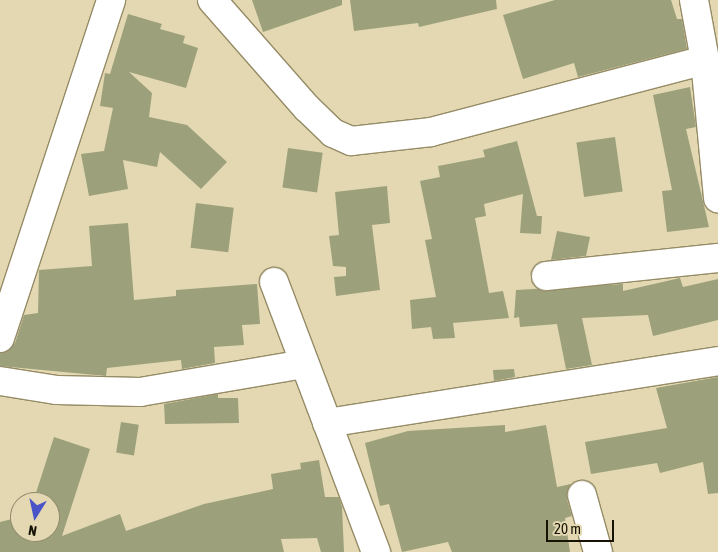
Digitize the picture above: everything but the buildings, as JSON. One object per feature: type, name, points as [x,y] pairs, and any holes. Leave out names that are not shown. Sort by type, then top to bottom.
[{"type":"street","points":[[0,338],[111,0]]},
{"type":"street","points":[[212,0],[307,108],[333,133],[352,141],[431,132],[705,60]]},
{"type":"street","points":[[694,0],[705,60],[714,134],[718,198]]},
{"type":"street","points":[[546,276],[718,258]]},
{"type":"street","points":[[274,282],[376,552]]},
{"type":"street","points":[[328,423],[718,361]]},
{"type":"street","points":[[0,381],[57,390],[140,392],[304,364]]},
{"type":"street","points":[[582,495],[598,552]]}]
